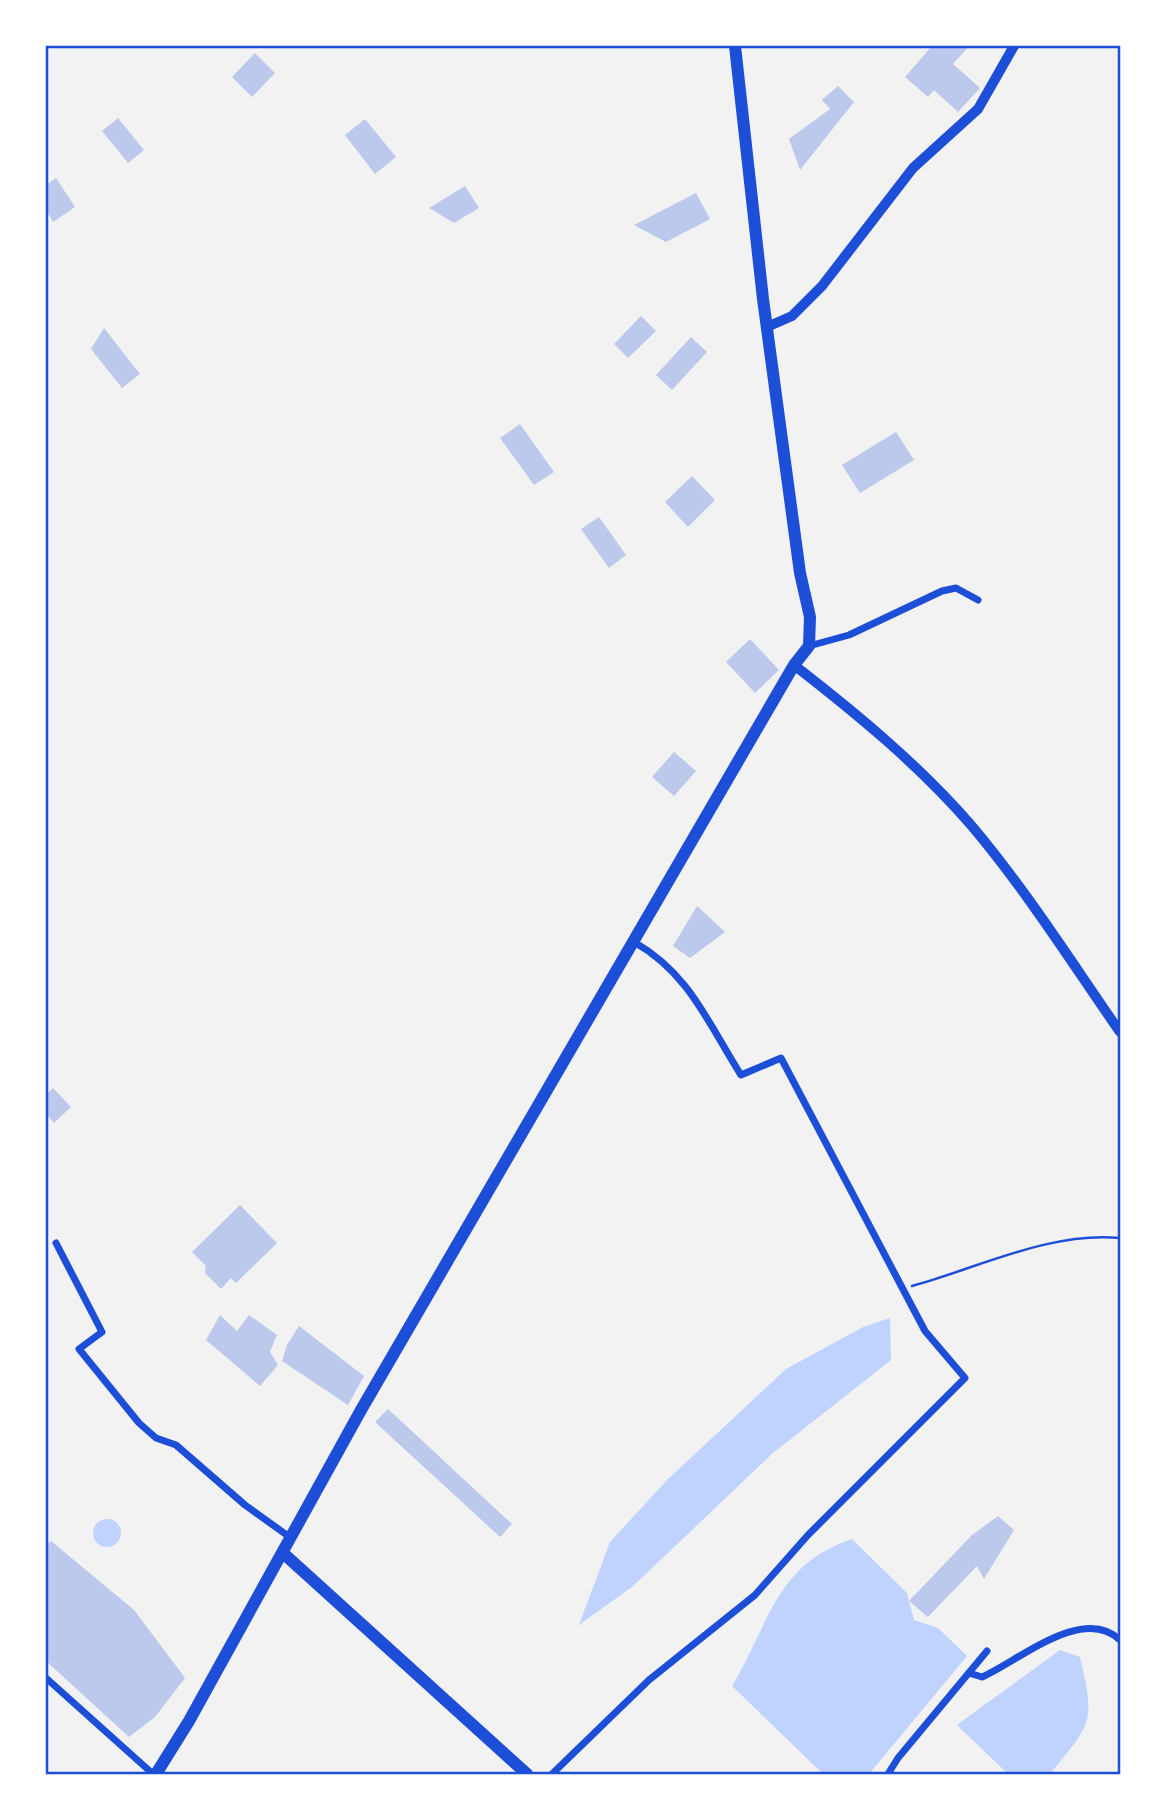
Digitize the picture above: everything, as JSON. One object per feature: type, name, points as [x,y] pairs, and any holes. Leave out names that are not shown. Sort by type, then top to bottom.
[{"type":"main road","points":[[154,1774],[190,1721],[361,1409],[794,665],[809,646],[810,617],[800,573],[767,327],[735,46]]},
{"type":"main road","points":[[283,1553],[527,1774]]},
{"type":"street","points":[[767,327],[792,316],[822,286],[913,169],[978,109],[1014,46]]},
{"type":"street","points":[[809,646],[849,635],[942,591],[956,588],[978,600]]},
{"type":"street","points":[[794,665],[891,743],[970,824],[1003,865],[1121,1032]]},
{"type":"street","points":[[552,1774],[649,1680],[755,1595],[808,1535],[965,1378],[925,1331],[781,1058],[741,1075],[678,975],[659,957],[634,942]]},
{"type":"street","points":[[56,1243],[102,1332],[79,1349],[148,1431],[185,1452],[245,1505],[291,1538]]},
{"type":"street","points":[[969,1673],[982,1677],[1044,1641],[1069,1632],[1090,1630],[1115,1635],[1121,1640]]},
{"type":"street","points":[[888,1774],[898,1758],[987,1651]]},
{"type":"street","points":[[46,1678],[154,1774]]},
{"type":"path","points":[[902,1289],[1066,1241],[1100,1236],[1121,1238]]},
{"type":"water","points":[[890,1318],[891,1360],[773,1453],[632,1587],[579,1625],[610,1542],[667,1480],[786,1369],[863,1327]]},
{"type":"water","points":[[107,1519],[117,1523],[121,1533],[117,1543],[107,1547],[97,1543],[93,1533],[97,1523]]},
{"type":"water","points":[[852,1539],[907,1593],[914,1620],[938,1628],[967,1656],[869,1774],[823,1774],[732,1686],[766,1619],[790,1580],[826,1550]]},
{"type":"water","points":[[1060,1650],[1080,1657],[1088,1696],[1086,1722],[1082,1732],[1050,1774],[1008,1774],[957,1725]]},
{"type":"building","points":[[932,46],[969,46],[953,64],[980,88],[958,112],[934,90],[928,97],[905,77]]},
{"type":"building","points":[[255,53],[275,73],[252,97],[232,77]]},
{"type":"building","points":[[838,86],[854,102],[800,170],[789,139],[830,109],[822,100]]},
{"type":"building","points":[[118,118],[144,150],[128,163],[102,131]]},
{"type":"building","points":[[365,119],[396,157],[375,174],[345,135]]},
{"type":"building","points":[[56,178],[75,207],[53,222],[46,210],[46,185]]},
{"type":"building","points":[[465,186],[479,208],[454,223],[429,208]]},
{"type":"building","points":[[696,193],[710,219],[666,242],[634,225]]},
{"type":"building","points":[[641,316],[656,331],[628,358],[614,344]]},
{"type":"building","points":[[104,328],[140,374],[122,388],[91,349]]},
{"type":"building","points":[[691,337],[707,352],[672,390],[656,375]]},
{"type":"building","points":[[520,424],[554,472],[534,485],[500,438]]},
{"type":"building","points":[[896,432],[914,460],[860,493],[842,465]]},
{"type":"building","points":[[692,476],[715,500],[688,527],[665,502]]},
{"type":"building","points":[[599,517],[626,555],[609,568],[581,529]]},
{"type":"building","points":[[750,639],[779,670],[755,693],[726,662]]},
{"type":"building","points":[[674,752],[696,771],[674,796],[652,777]]},
{"type":"building","points":[[697,906],[725,932],[690,958],[673,946]]},
{"type":"building","points":[[53,1088],[71,1107],[54,1123],[46,1114],[46,1095]]},
{"type":"building","points":[[240,1205],[277,1243],[236,1283],[231,1278],[221,1289],[205,1273],[206,1266],[192,1252]]},
{"type":"building","points":[[220,1315],[237,1331],[249,1315],[277,1335],[270,1352],[278,1365],[260,1386],[206,1340]]},
{"type":"building","points":[[299,1326],[364,1376],[348,1405],[282,1361],[287,1345]]},
{"type":"building","points":[[388,1409],[512,1524],[500,1537],[375,1422]]},
{"type":"building","points":[[998,1516],[1014,1530],[984,1579],[977,1566],[928,1617],[909,1601],[972,1535]]},
{"type":"building","points":[[51,1541],[134,1610],[185,1678],[155,1717],[129,1737],[46,1661],[46,1545]]}]
